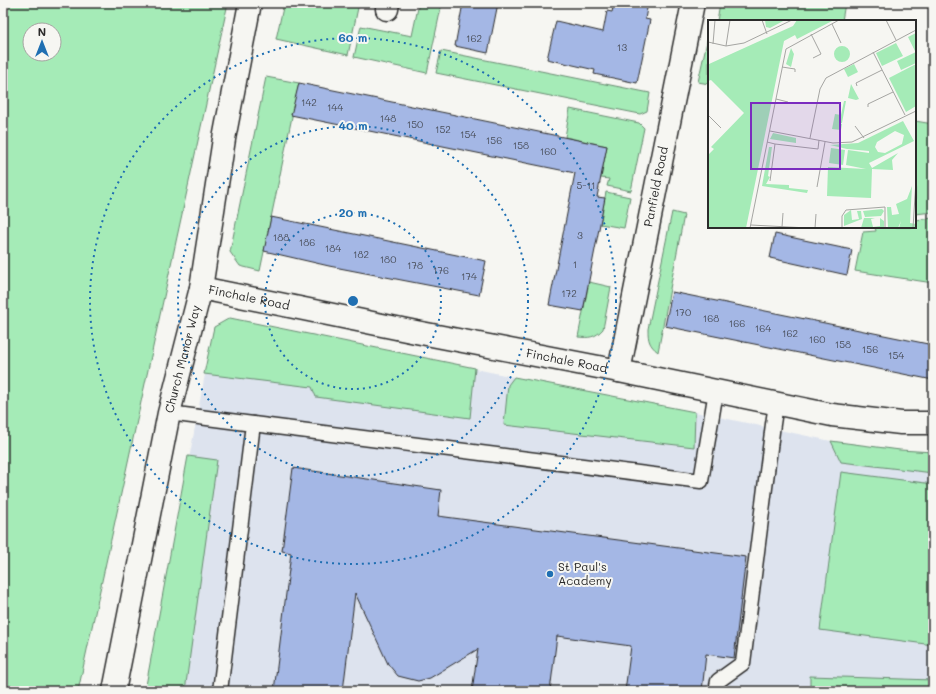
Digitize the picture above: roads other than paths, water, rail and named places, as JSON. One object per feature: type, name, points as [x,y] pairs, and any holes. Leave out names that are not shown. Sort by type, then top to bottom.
[{"type":"street","name":"Church Manor Way","points":[[114,691],[169,413],[201,288],[224,139],[250,3]]},
{"type":"street","name":"Panfield Road","points":[[619,371],[692,3]]},
{"type":"street","name":"Finchale Road","points":[[201,288],[832,415],[865,420],[933,424]]},
{"type":"lane","points":[[169,413],[701,481],[716,391]]},
{"type":"lane","points":[[716,691],[718,680],[743,664],[776,404]]},
{"type":"lane","points":[[220,691],[253,424]]},
{"type":"place","name":"St Paul's Academy","points":[[550,574]]}]
